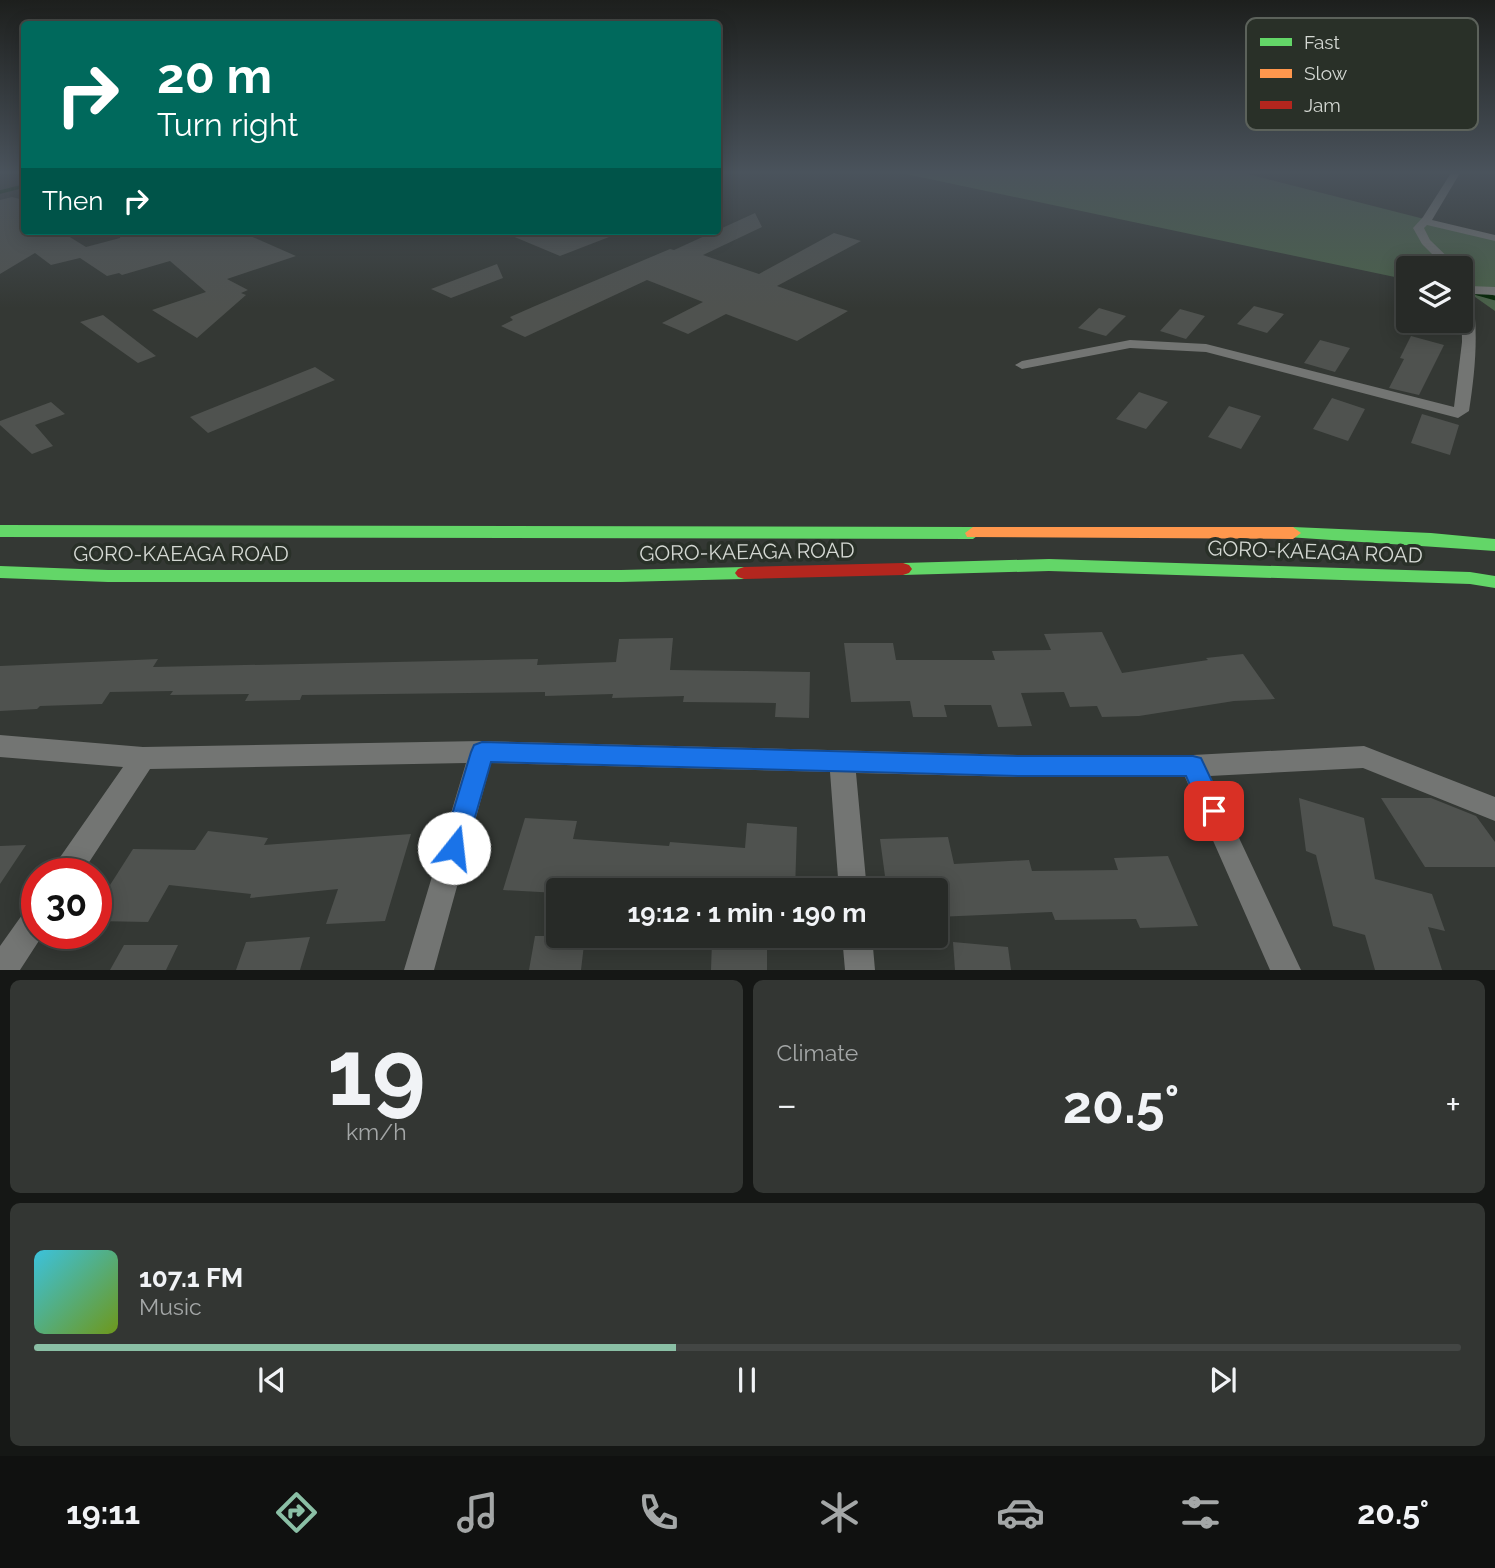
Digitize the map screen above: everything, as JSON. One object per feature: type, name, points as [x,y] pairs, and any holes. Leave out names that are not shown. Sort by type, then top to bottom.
[{"type":"main road","name":"GORO-KAEAGA ROAD","points":[[0,531],[1180,531],[1329,534],[1461,540],[1495,545]]},
{"type":"main road","name":"GORO-KAEAGA ROAD","points":[[0,572],[108,576],[621,576],[1049,565],[1471,578],[1495,582]]},
{"type":"street","points":[[1427,218],[1418,228],[1426,242],[1441,256]]},
{"type":"street","points":[[1425,221],[1495,238]]},
{"type":"street","points":[[1473,286],[1495,291]]},
{"type":"street","points":[[1022,365],[1130,344],[1206,348],[1458,413],[1464,400],[1468,333]]},
{"type":"street","points":[[0,746],[143,758],[482,752],[1018,766],[1193,766],[1364,757],[1495,809]]},
{"type":"street","points":[[419,970],[482,752]]},
{"type":"street","points":[[76,858],[143,758]]},
{"type":"street","points":[[842,762],[852,878]]},
{"type":"street","points":[[1193,766],[1286,970]]},
{"type":"street","points":[[2,970],[21,942]]},
{"type":"street","points":[[858,948],[860,970]]},
{"type":"green space","points":[[1116,218],[1422,218],[1495,237],[1495,311],[1473,296],[1473,256],[1396,256],[1396,277]]},
{"type":"building","points":[[0,218],[21,218],[21,235],[66,235],[86,247],[120,238],[120,235],[248,235],[296,256],[227,279],[248,290],[241,293],[246,295],[197,338],[152,310],[206,292],[170,261],[122,275],[119,273],[107,276],[80,258],[51,265],[35,253],[0,274]]},
{"type":"building","points":[[743,218],[758,218],[762,227],[703,255],[759,274],[834,233],[861,241],[777,286],[848,311],[797,341],[726,314],[688,334],[662,323],[703,302],[647,280],[525,337],[501,326],[513,320],[510,317],[670,249],[674,250],[707,235],[721,235],[721,229]]},
{"type":"building","points":[[510,235],[614,235],[560,256]]},
{"type":"building","points":[[497,264],[503,278],[451,298],[431,289]]},
{"type":"building","points":[[1254,306],[1284,314],[1267,333],[1237,324]]},
{"type":"building","points":[[1099,308],[1126,316],[1106,336],[1078,328]]},
{"type":"building","points":[[1180,309],[1205,316],[1186,339],[1160,331]]},
{"type":"building","points":[[103,315],[156,356],[138,363],[80,322]]},
{"type":"building","points":[[1411,336],[1444,345],[1419,395],[1389,388],[1404,359],[1400,358]]},
{"type":"building","points":[[1320,340],[1350,348],[1335,372],[1304,363]]},
{"type":"building","points":[[315,367],[335,380],[208,433],[190,417]]},
{"type":"building","points":[[1139,392],[1168,402],[1146,429],[1116,419]]},
{"type":"building","points":[[1332,398],[1365,409],[1348,441],[1313,429]]},
{"type":"building","points":[[51,402],[65,414],[35,425],[53,446],[32,454],[0,425],[0,421]]},
{"type":"building","points":[[1229,406],[1261,416],[1241,449],[1208,437]]},
{"type":"building","points":[[1422,414],[1459,425],[1450,455],[1411,443]]},
{"type":"building","points":[[1102,632],[1122,673],[1243,654],[1275,699],[1234,701],[1139,716],[1102,717],[1097,706],[1070,707],[1064,692],[1021,693],[1032,726],[998,727],[991,705],[944,705],[947,717],[913,717],[910,701],[851,702],[844,643],[893,643],[896,660],[995,660],[992,651],[1051,650],[1044,634]]},
{"type":"building","points":[[673,638],[670,670],[810,672],[809,718],[775,717],[776,703],[683,702],[684,696],[545,696],[545,692],[302,695],[300,700],[245,701],[249,694],[170,695],[173,691],[110,692],[102,704],[40,706],[37,709],[0,711],[0,666],[158,659],[153,667],[538,659],[537,665],[616,662],[619,639]]},
{"type":"building","points":[[1299,798],[1364,818],[1375,879],[1432,894],[1445,931],[1428,927],[1442,970],[1375,970],[1365,935],[1333,926],[1316,855],[1306,851]]},
{"type":"building","points":[[1381,798],[1431,798],[1476,816],[1495,842],[1495,867],[1425,867]]},
{"type":"building","points":[[525,818],[577,821],[573,839],[669,846],[670,842],[745,848],[747,823],[797,827],[795,878],[546,878],[546,892],[503,890]]},
{"type":"building","points":[[208,831],[268,838],[264,845],[411,834],[385,921],[326,924],[338,889],[250,898],[251,894],[169,885],[148,922],[112,921],[112,882],[133,849],[195,850]]},
{"type":"building","points":[[948,837],[954,864],[1029,860],[1032,871],[1118,870],[1114,858],[1168,856],[1198,926],[1140,928],[1136,919],[1055,920],[1052,912],[948,916],[948,878],[885,878],[880,839]]},
{"type":"building","points":[[26,845],[0,884],[0,846]]},
{"type":"building","points":[[535,936],[546,936],[546,948],[584,948],[581,970],[529,970]]},
{"type":"building","points":[[310,937],[300,970],[236,970],[246,942]]},
{"type":"building","points":[[953,942],[1008,947],[1011,970],[955,970]]},
{"type":"building","points":[[124,945],[178,945],[166,970],[110,970]]},
{"type":"building","points":[[712,948],[767,948],[767,970],[711,970]]},
{"type":"waterway","points":[[1477,293],[1495,298]]},
{"type":"traffic: fast","points":[[0,531],[973,533]]},
{"type":"traffic: fast","points":[[1293,533],[1431,539],[1495,545]]},
{"type":"traffic: fast","points":[[903,569],[1049,565],[1470,578],[1495,582]]},
{"type":"traffic: fast","points":[[0,572],[108,576],[621,576],[744,573]]},
{"type":"traffic: slow","points":[[973,533],[1293,533]]},
{"type":"traffic: jam","points":[[744,573],[903,569]]},
{"type":"route","points":[[454,848],[482,752],[1018,766],[1193,766],[1214,811]]}]
